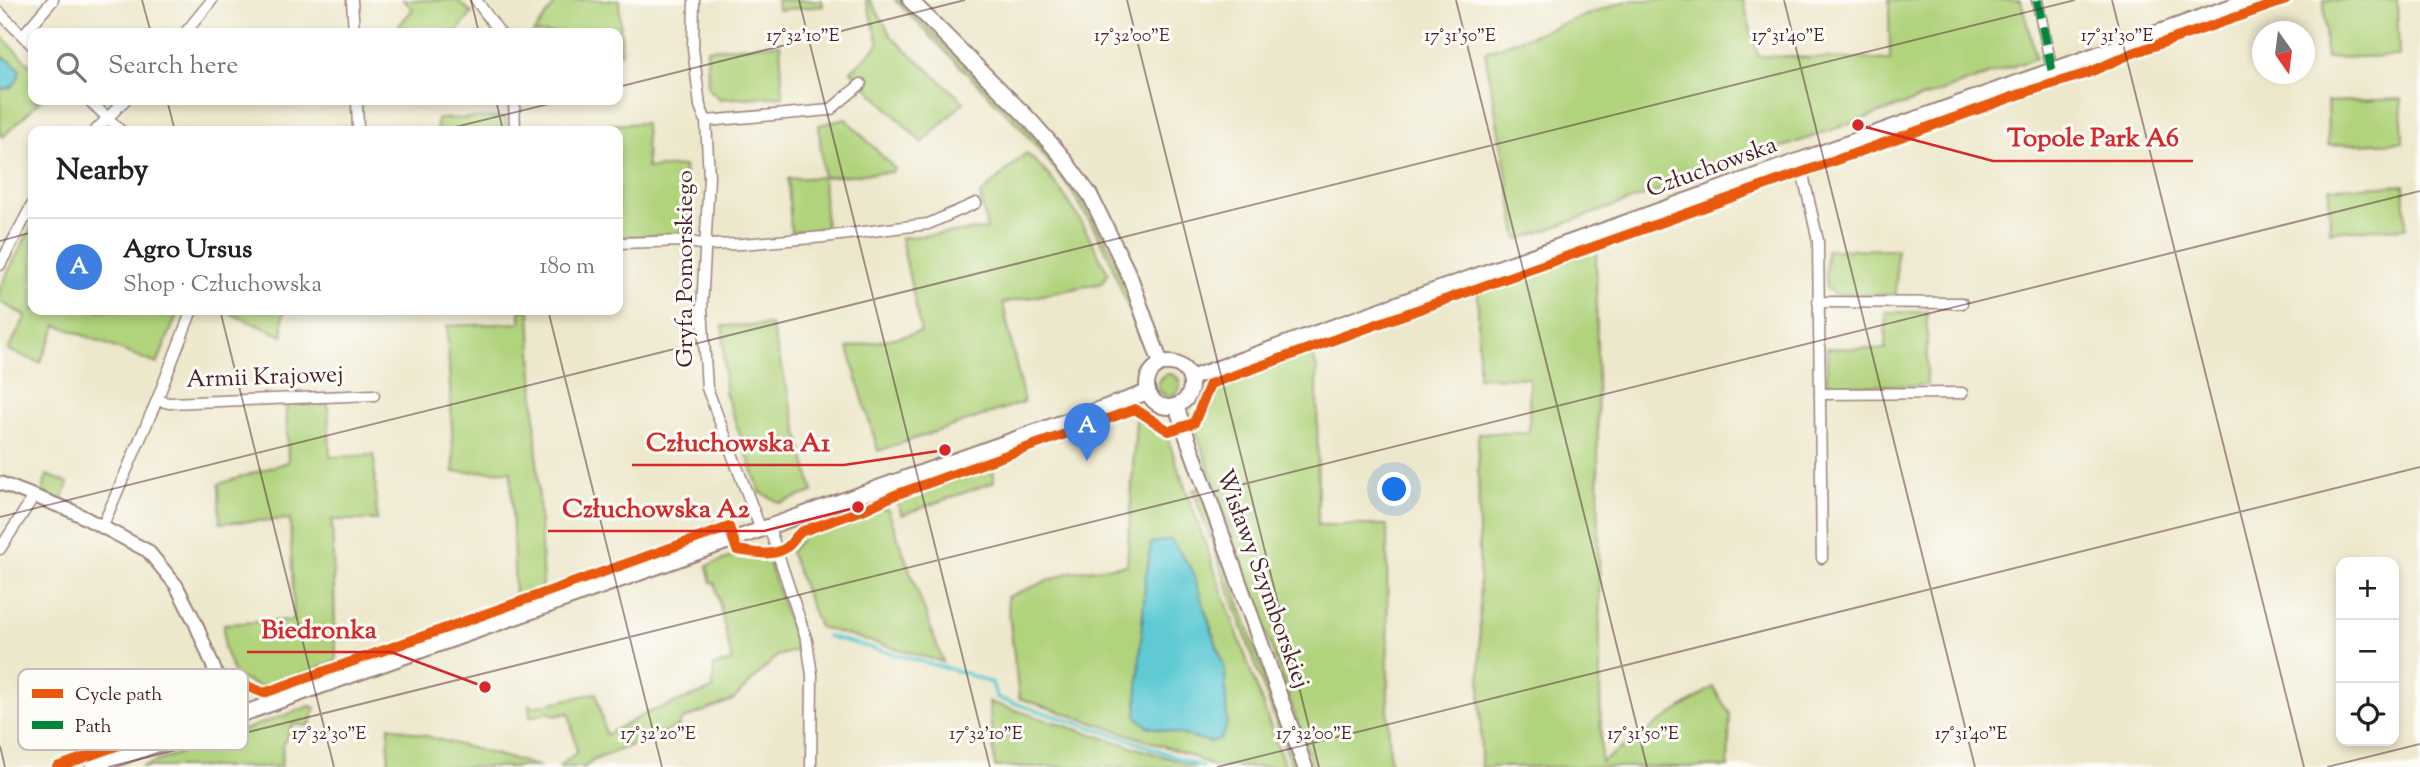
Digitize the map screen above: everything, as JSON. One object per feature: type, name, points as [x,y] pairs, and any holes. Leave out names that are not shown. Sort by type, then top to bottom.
[{"type":"main road","points":[[910,0],[1029,119],[1060,154],[1090,195],[1130,276],[1161,364]]},
{"type":"main road","name":"Człuchowska","points":[[1189,377],[2249,0]]},
{"type":"main road","points":[[1161,364],[1179,365],[1189,377],[1191,386],[1187,397],[1176,406],[1161,405],[1151,398],[1148,392],[1149,374],[1161,364]]},
{"type":"main road","points":[[248,712],[1148,392]]},
{"type":"main road","name":"Wisławy Szymborskiej","points":[[1176,406],[1305,767]]},
{"type":"main road","points":[[93,767],[141,750]]},
{"type":"street","points":[[29,28],[53,0]]},
{"type":"street","points":[[189,28],[212,0]]},
{"type":"street","points":[[352,0],[354,28]]},
{"type":"street","points":[[476,0],[496,28]]},
{"type":"street","name":"Gryfa Pomorskiego","points":[[694,0],[693,48],[700,106],[706,121],[709,177],[702,308],[707,388],[765,529],[807,641],[812,675],[811,767]]},
{"type":"street","points":[[2037,0],[2052,70]]},
{"type":"street","points":[[0,13],[28,40]]},
{"type":"street","points":[[23,35],[28,29]]},
{"type":"street","points":[[706,121],[830,110],[861,84]]},
{"type":"street","points":[[94,105],[116,126]]},
{"type":"street","points":[[100,126],[120,105]]},
{"type":"street","points":[[357,105],[358,126]]},
{"type":"street","points":[[514,105],[515,126]]},
{"type":"street","points":[[1800,161],[1818,241],[1822,558]]},
{"type":"street","points":[[623,243],[685,241],[706,245],[824,237],[928,224],[976,203]]},
{"type":"street","points":[[0,265],[28,212]]},
{"type":"street","points":[[1818,302],[1962,303]]},
{"type":"street","name":"Armii Krajowej","points":[[103,525],[190,315]]},
{"type":"street","points":[[1820,394],[1962,393]]},
{"type":"street","name":"Armii Krajowej","points":[[157,400],[169,403],[374,395]]},
{"type":"street","points":[[0,483],[103,525],[148,551],[176,585],[215,669]]},
{"type":"street","points":[[0,549],[34,496]]},
{"type":"green space","points":[[403,0],[457,0],[472,13],[460,28],[397,28],[413,9]]},
{"type":"green space","points":[[558,0],[619,0],[621,28],[537,28]]},
{"type":"green space","points":[[777,0],[822,0],[823,6],[778,10]]},
{"type":"green space","points":[[866,0],[870,0],[892,37],[964,102],[922,143],[851,71],[879,44]]},
{"type":"green space","points":[[895,0],[901,0],[1027,128],[1069,178],[1111,250],[1137,316],[1143,341],[1108,255],[1065,181],[1022,129]]},
{"type":"green space","points":[[1628,0],[1743,0],[1758,56],[1890,60],[1889,0],[2021,0],[2036,58],[1518,240],[1485,52]]},
{"type":"green space","points":[[2324,0],[2397,0],[2399,56],[2326,58]]},
{"type":"green space","points":[[0,35],[28,63],[28,105],[36,105],[3,137],[0,135],[0,88],[5,89],[11,61],[0,56]]},
{"type":"green space","points":[[780,44],[783,96],[720,99],[708,88],[707,49]]},
{"type":"green space","points":[[2401,99],[2403,142],[2328,145],[2327,102]]},
{"type":"green space","points":[[506,117],[506,126],[437,126],[437,119]]},
{"type":"green space","points":[[846,119],[895,169],[892,172],[823,177],[819,125]]},
{"type":"green space","points":[[645,123],[647,168],[684,166],[687,225],[678,235],[623,237],[623,126],[607,125]]},
{"type":"green space","points":[[1026,153],[1063,193],[1108,273],[1102,283],[1003,303],[1024,402],[878,451],[848,348],[921,332],[901,238],[987,229],[980,195]]},
{"type":"green space","points":[[823,177],[826,229],[791,232],[788,179]]},
{"type":"green space","points":[[2404,185],[2406,228],[2330,231],[2329,188]]},
{"type":"green space","points":[[28,234],[28,315],[177,315],[157,364],[57,325],[40,363],[8,350],[26,316],[0,302],[0,287]]},
{"type":"green space","points":[[1897,249],[1896,295],[1834,294],[1826,288],[1826,250]]},
{"type":"green space","points":[[1596,250],[1601,762],[1713,687],[1730,714],[1728,767],[1481,767],[1478,433],[1529,433],[1529,378],[1478,377],[1478,293]]},
{"type":"green space","points":[[1886,312],[1927,312],[1927,385],[1834,386],[1827,380],[1827,348],[1885,349]]},
{"type":"green space","points":[[234,315],[283,315],[283,336]]},
{"type":"green space","points":[[520,315],[530,315],[543,588],[515,598],[511,471],[454,472],[447,326],[520,323]]},
{"type":"green space","points":[[771,325],[813,492],[780,503],[760,492],[725,392],[723,326]]},
{"type":"green space","points":[[1312,352],[1317,368],[1318,525],[1387,525],[1390,767],[1313,767],[1196,431],[1213,391]]},
{"type":"green space","points":[[1165,374],[1173,374],[1180,381],[1180,389],[1173,396],[1165,396],[1158,389],[1158,381]]},
{"type":"green space","points":[[328,403],[330,457],[374,455],[377,520],[332,520],[336,661],[264,689],[248,682],[248,669],[232,669],[224,648],[224,624],[294,620],[290,519],[220,523],[219,484],[288,462],[286,404]]},
{"type":"green space","points":[[1136,417],[1162,428],[1166,434],[1285,767],[1213,767],[1190,755],[1019,698],[1007,597],[1070,572],[1127,565]]},
{"type":"green space","points":[[993,465],[994,482],[902,515],[896,500]]},
{"type":"green space","points":[[47,475],[68,483],[60,500],[42,492]]},
{"type":"green space","points":[[1197,489],[1297,767],[1292,767],[1193,490]]},
{"type":"green space","points":[[881,508],[888,510],[943,662],[819,627],[790,552],[804,535]]},
{"type":"green space","points":[[740,554],[768,559],[797,650],[777,656],[733,700],[681,720],[679,726],[594,760],[585,767],[559,767],[577,752],[569,713],[555,716],[549,712],[530,717],[529,704],[533,707],[596,693],[606,735],[647,713],[713,689],[714,666],[732,661],[715,583],[711,583],[707,566]]},
{"type":"green space","points":[[989,702],[1191,765],[1195,767],[995,767]]},
{"type":"green space","points":[[310,706],[315,708],[310,726],[293,724],[283,744],[281,767],[141,767],[188,750],[248,750],[248,728]]},
{"type":"green space","points":[[389,726],[523,762],[541,767],[388,767]]},
{"type":"water","points":[[0,56],[11,61],[20,70],[12,87],[5,89],[0,88]]},
{"type":"water","points":[[1171,540],[1191,568],[1225,670],[1227,725],[1221,738],[1211,742],[1147,726],[1136,716],[1145,583],[1151,543]]},
{"type":"waterway","points":[[827,636],[964,673],[992,683],[997,698],[1128,739],[1202,767]]},
{"type":"marked path","points":[[2037,0],[2052,70]]},
{"type":"cycle path","points":[[248,686],[264,693],[729,527],[737,550],[776,552],[787,547],[803,531],[1135,409],[1169,431],[1194,423],[1210,384],[2032,90],[2088,73],[2133,53],[2286,0]]},
{"type":"cycle path","points":[[57,767],[105,750]]},
{"type":"place","name":"Topole Park A6","points":[[1858,125]]},
{"type":"place","name":"Człuchowska A1","points":[[945,450]]},
{"type":"place","name":"Agro Ursus","points":[[1087,461]]},
{"type":"place","name":"Człuchowska A2","points":[[858,507]]},
{"type":"place","name":"Biedronka","points":[[485,687]]}]
